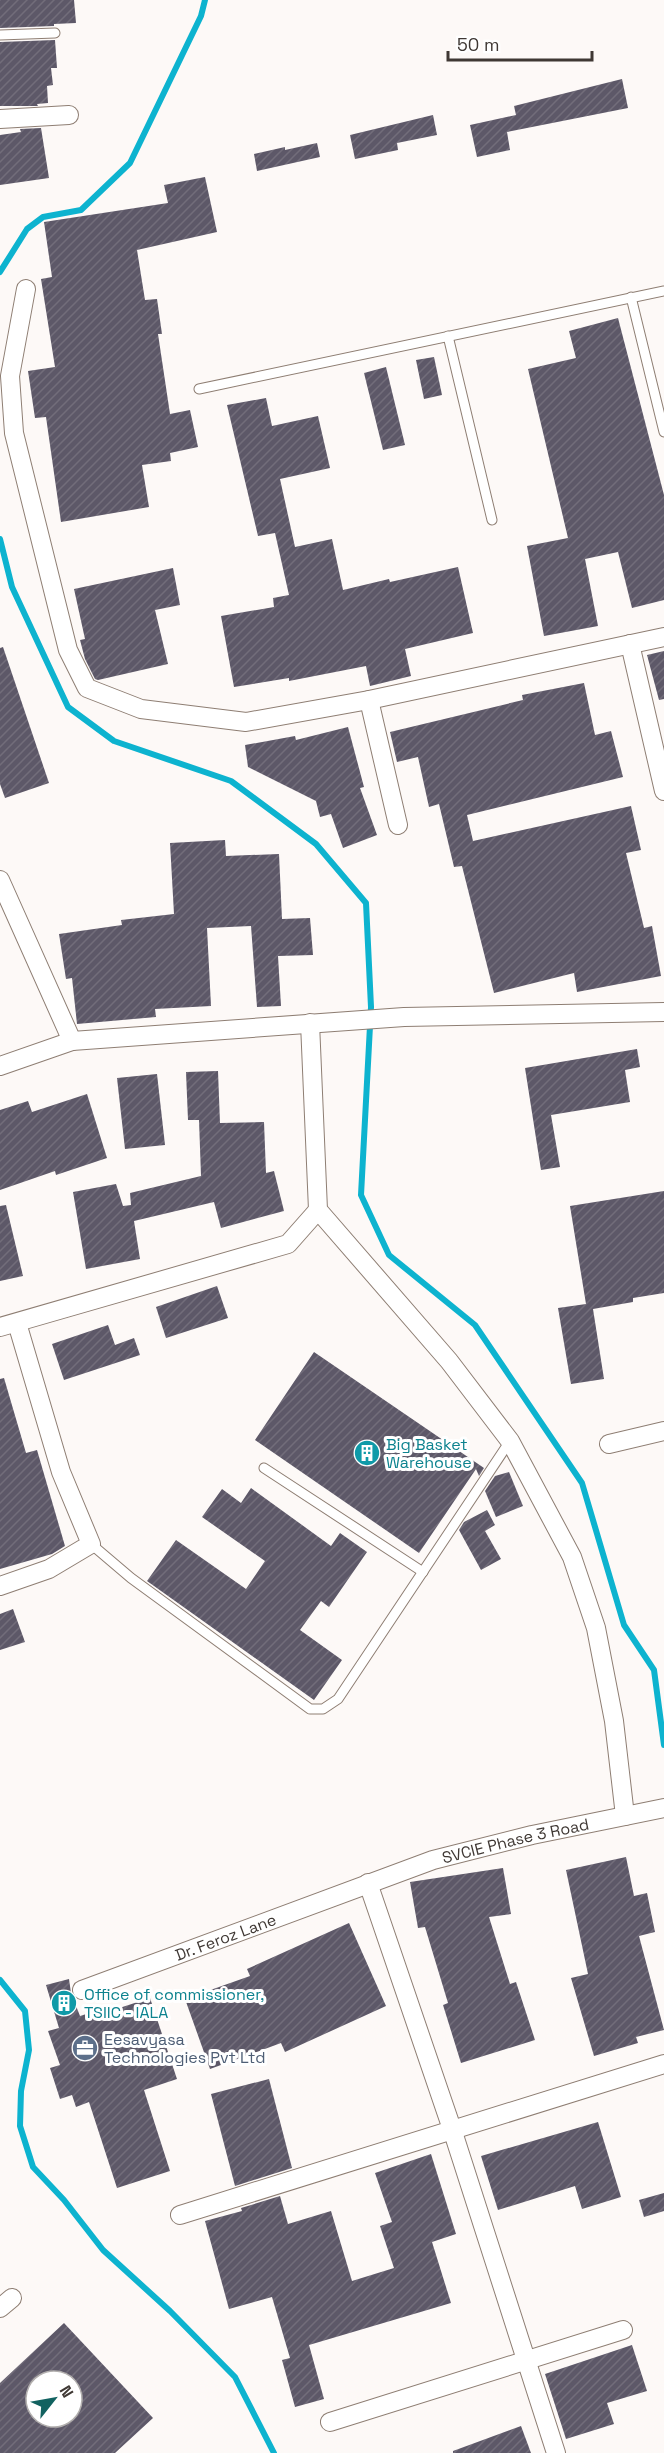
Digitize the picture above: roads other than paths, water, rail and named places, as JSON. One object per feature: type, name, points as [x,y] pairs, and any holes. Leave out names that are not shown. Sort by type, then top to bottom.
[{"type":"street","points":[[0,120],[69,115]]},
{"type":"street","points":[[26,289],[10,376],[7,433],[68,650],[87,688],[141,709],[246,722],[369,700],[664,637]]},
{"type":"street","points":[[630,644],[664,791]]},
{"type":"street","points":[[369,700],[398,825]]},
{"type":"street","points":[[0,880],[72,1041]]},
{"type":"street","points":[[0,1066],[72,1041],[342,1020],[664,1012]]},
{"type":"street","points":[[310,1023],[318,1209],[448,1361],[510,1441],[572,1557],[596,1628],[614,1721],[625,1816]]},
{"type":"street","points":[[0,1586],[49,1569],[91,1544],[61,1472],[9,1325],[288,1244],[318,1209]]},
{"type":"street","points":[[609,1444],[664,1431]]},
{"type":"street","name":"SVCIE Phase 3 Road","points":[[368,1883],[433,1860],[532,1835],[664,1808]]},
{"type":"street","points":[[368,1883],[452,2129],[556,2453]]},
{"type":"street","name":"Dr. Feroz Lane","points":[[82,1990],[368,1883]]},
{"type":"street","points":[[180,2215],[664,2064]]},
{"type":"street","points":[[330,2422],[623,2330]]},
{"type":"lane","points":[[0,35],[55,33]]},
{"type":"lane","points":[[199,389],[664,291]]},
{"type":"lane","points":[[631,297],[664,432]]},
{"type":"lane","points":[[448,336],[492,520]]},
{"type":"lane","points":[[91,1544],[131,1578],[310,1709],[323,1709],[338,1699],[510,1441]]},
{"type":"lane","points":[[264,1468],[423,1572]]},
{"type":"waterway","points":[[0,272],[27,229],[43,217],[81,210],[130,163],[201,16],[205,0]]},
{"type":"waterway","points":[[0,539],[12,587],[68,707],[114,741],[231,781],[316,844],[366,903],[371,1007],[361,1195],[389,1255],[475,1325],[582,1483],[624,1625],[654,1670],[664,1745]]},
{"type":"waterway","points":[[0,1980],[25,2011],[29,2050],[21,2091],[20,2126],[33,2167],[64,2200],[103,2250],[170,2311],[235,2377],[274,2453]]},
{"type":"place","name":"Big Basket Warehouse","points":[[367,1453]]},
{"type":"place","name":"Office of commissioner, TSIIC - IALA","points":[[64,2003]]},
{"type":"place","name":"Eesavyasa Technologies Pvt Ltd","points":[[85,2048]]}]
